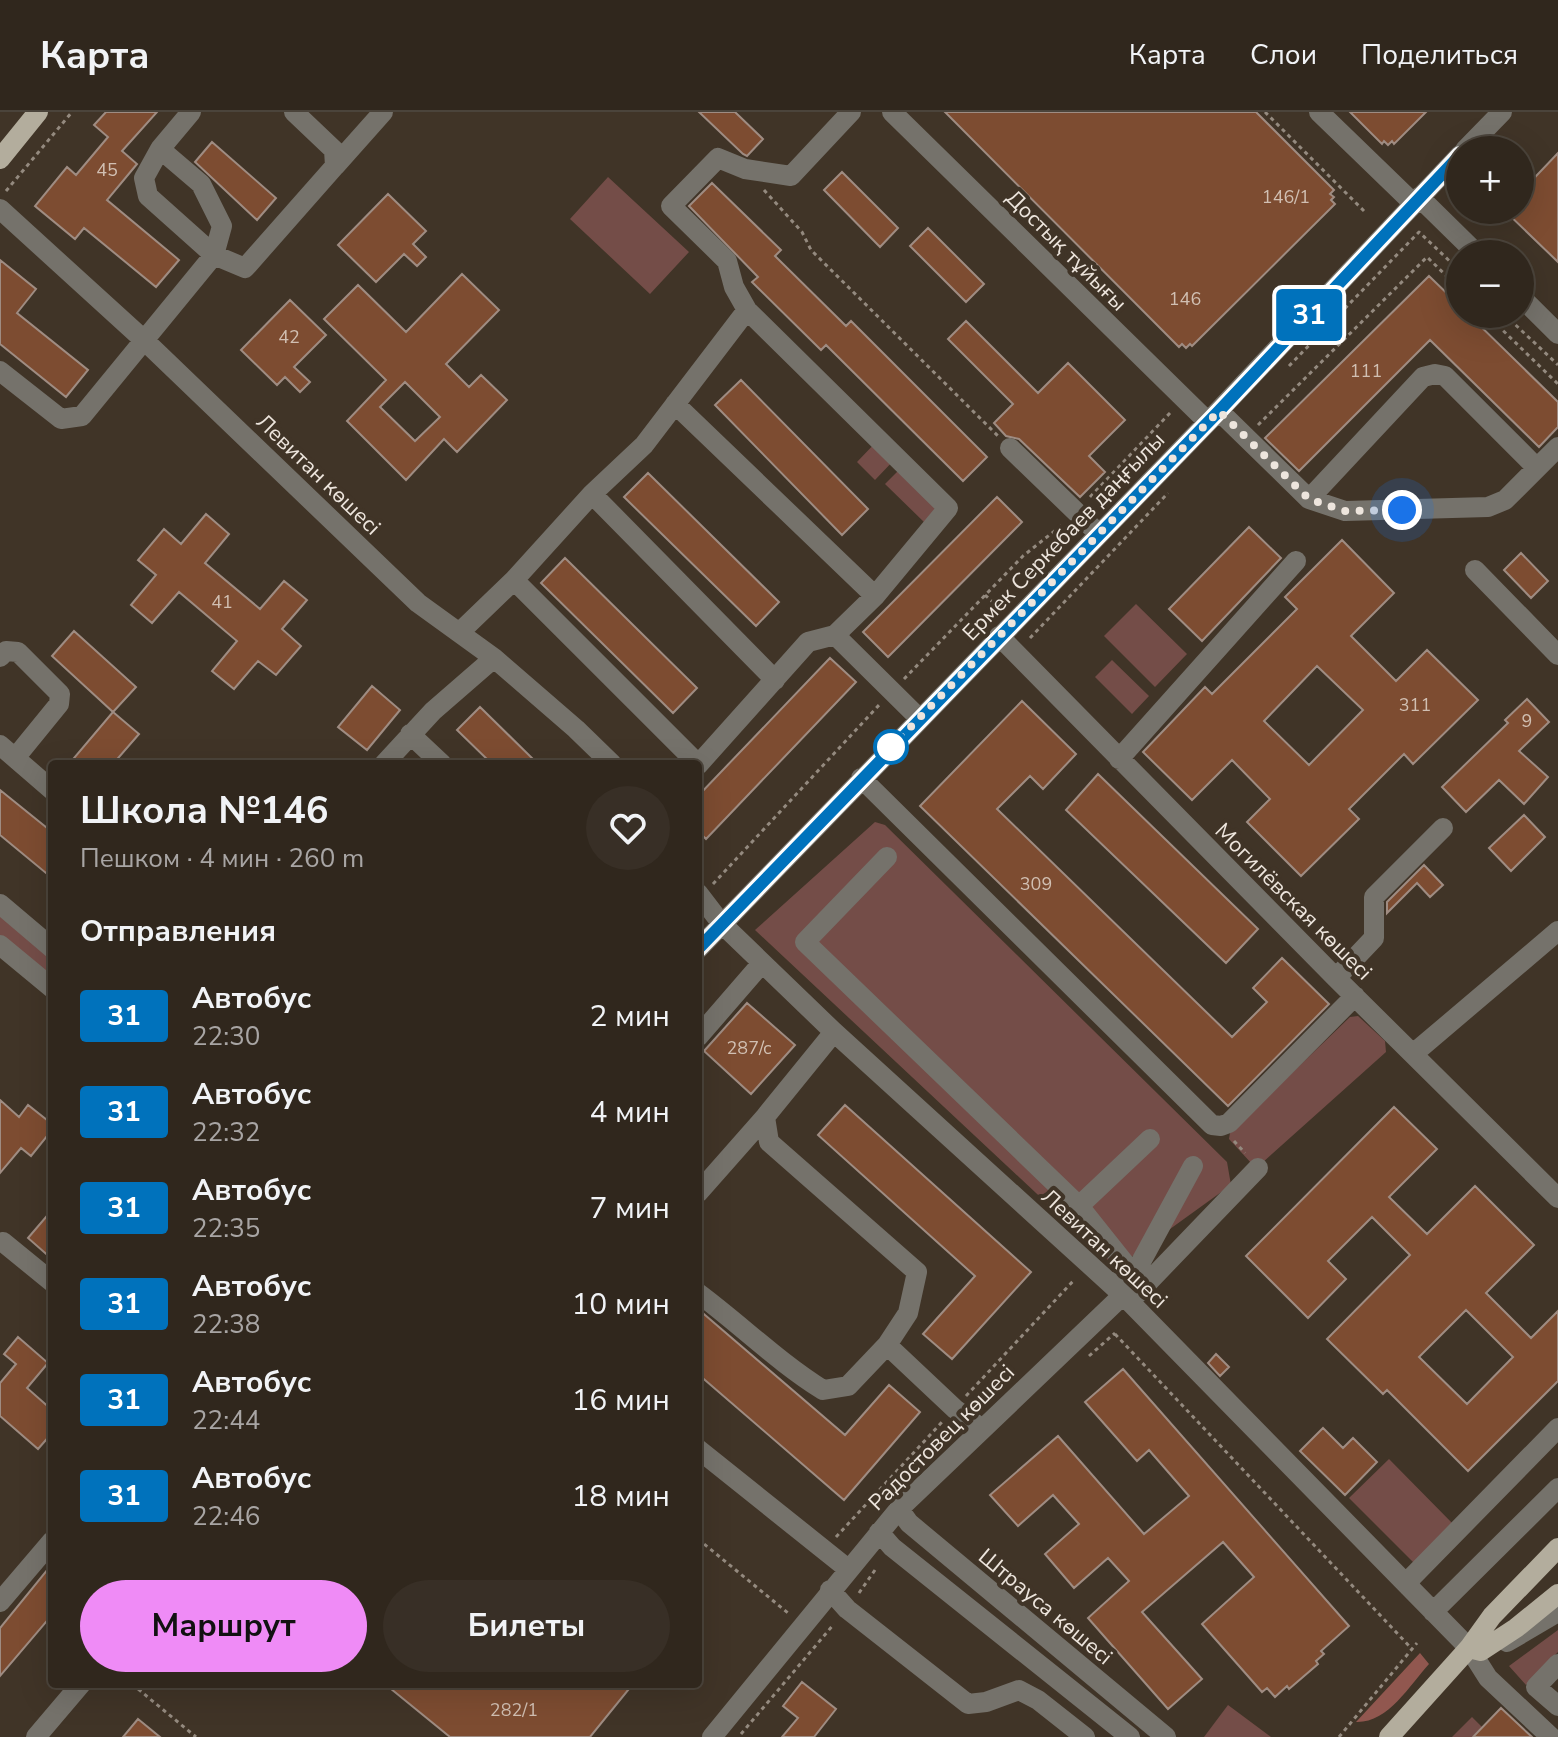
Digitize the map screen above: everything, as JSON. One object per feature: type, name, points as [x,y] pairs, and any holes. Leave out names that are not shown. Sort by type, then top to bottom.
[{"type":"main road","points":[[0,159],[38,112]]},
{"type":"main road","points":[[1475,1650],[1492,1616],[1558,1548]]},
{"type":"main road","points":[[1389,1737],[1475,1650],[1516,1628],[1558,1594]]},
{"type":"street","points":[[191,112],[160,149],[144,178],[148,196],[214,255],[245,268],[383,112]]},
{"type":"street","points":[[294,112],[334,150],[335,166]]},
{"type":"street","points":[[702,760],[808,642],[835,635],[875,596],[948,508],[747,310],[734,287],[727,261],[671,206],[718,158],[745,169],[791,176],[851,112]]},
{"type":"street","name":"Достық тұйығы","points":[[892,112],[1184,398],[1213,416],[1309,499]]},
{"type":"street","points":[[1319,112],[1461,240]]},
{"type":"street","points":[[1479,136],[1502,112]]},
{"type":"street","points":[[0,371],[61,419],[82,416],[214,255],[222,226],[201,184],[160,149]]},
{"type":"street","name":"Ермек Серкебаев даңғылы","points":[[702,944],[1213,416],[1446,169]]},
{"type":"street","name":"Левитан көшесі","points":[[2,201],[418,603],[494,658],[608,760]]},
{"type":"street","points":[[460,632],[514,580],[592,494],[644,445],[747,310]]},
{"type":"street","points":[[1534,310],[1558,334]]},
{"type":"street","points":[[1537,468],[1445,376],[1435,374],[1423,377],[1309,499],[1345,511],[1488,507],[1505,500],[1537,468],[1558,447]]},
{"type":"street","points":[[675,404],[875,596]]},
{"type":"street","points":[[1010,448],[1099,534]]},
{"type":"street","points":[[592,494],[775,680]]},
{"type":"street","points":[[1119,759],[1296,561]]},
{"type":"street","points":[[1475,570],[1558,655]]},
{"type":"street","points":[[514,580],[694,760]]},
{"type":"street","points":[[835,635],[919,718]]},
{"type":"street","name":"Могилёвская көшесі","points":[[999,636],[1558,1198]]},
{"type":"street","points":[[0,657],[6,651],[18,652],[60,694],[59,704],[8,752],[48,787]]},
{"type":"street","points":[[387,760],[410,734],[494,658]]},
{"type":"street","points":[[410,734],[438,760]]},
{"type":"street","points":[[861,778],[1212,1125],[1229,1123],[1355,996]]},
{"type":"street","points":[[1336,978],[1374,938],[1374,897],[1443,828]]},
{"type":"street","points":[[887,857],[805,942],[1079,1206],[1126,1265],[1124,1294]]},
{"type":"street","name":"Левитан көшесі","points":[[702,898],[721,923],[834,1032],[1124,1294],[1433,1612],[1475,1650],[1488,1678],[1551,1737]]},
{"type":"street","points":[[0,904],[48,945]]},
{"type":"street","points":[[1413,1054],[1558,931]]},
{"type":"street","points":[[0,945],[48,985]]},
{"type":"street","points":[[702,1032],[762,963]]},
{"type":"street","points":[[702,1188],[834,1032]]},
{"type":"street","points":[[702,1296],[744,1328],[788,1368],[823,1390],[848,1386],[887,1345],[908,1313],[917,1272],[769,1142],[765,1117]]},
{"type":"street","points":[[1079,1206],[1150,1139]]},
{"type":"street","name":"Радостовец көшесі","points":[[1124,1294],[1193,1166]]},
{"type":"street","name":"Радостовец көшесі","points":[[712,1737],[848,1569],[886,1539],[899,1509],[1258,1168]]},
{"type":"street","points":[[3,1242],[48,1279]]},
{"type":"street","points":[[887,1345],[955,1409],[981,1428]]},
{"type":"street","points":[[1408,1586],[1412,1577],[1558,1428]]},
{"type":"street","points":[[702,1452],[848,1569]]},
{"type":"street","points":[[1433,1612],[1558,1488]]},
{"type":"street","name":"Штрауса көшесі","points":[[899,1509],[909,1523],[1166,1737]]},
{"type":"street","points":[[886,1539],[1130,1737]]},
{"type":"street","points":[[0,1602],[48,1546]]},
{"type":"street","points":[[830,1590],[847,1609],[968,1704],[986,1702],[1019,1690],[1038,1700],[1085,1737]]},
{"type":"street","points":[[1475,1650],[1502,1645],[1558,1612]]},
{"type":"street","points":[[1558,1664],[1536,1687],[1558,1706]]},
{"type":"street","points":[[36,1737],[78,1688]]},
{"type":"path","points":[[2,201],[72,112]]},
{"type":"path","points":[[1265,112],[1365,212]]},
{"type":"path","points":[[745,169],[802,232],[811,250],[1010,448]]},
{"type":"path","points":[[1419,232],[1446,258]]},
{"type":"path","points":[[1258,425],[1427,257],[1446,275]]},
{"type":"path","points":[[1500,328],[1558,384]]},
{"type":"path","points":[[1519,328],[1558,365]]},
{"type":"path","points":[[1075,511],[1184,398]]},
{"type":"path","points":[[985,595],[999,608]]},
{"type":"path","points":[[1221,1126],[1258,1168]]},
{"type":"path","points":[[1098,1318],[1412,1649]]},
{"type":"path","points":[[738,1737],[847,1609],[886,1539]]},
{"type":"path","points":[[702,1542],[804,1625]]},
{"type":"path","points":[[1339,1737],[1417,1643]]},
{"type":"path","points":[[137,1688],[196,1737]]},
{"type":"shaded area","points":[[608,177],[689,252],[650,294],[570,219]]},
{"type":"shaded area","points":[[878,440],[896,458],[875,480],[857,462]]},
{"type":"shaded area","points":[[904,465],[944,504],[925,523],[885,484]]},
{"type":"shaded area","points":[[1136,604],[1187,654],[1155,687],[1104,636]]},
{"type":"shaded area","points":[[1112,660],[1149,696],[1132,714],[1095,677]]},
{"type":"shaded area","points":[[875,822],[885,825],[1227,1162],[1231,1185],[1116,1268],[755,930]]},
{"type":"shaded area","points":[[0,906],[48,946],[48,984],[0,942]]},
{"type":"shaded area","points":[[1358,1016],[1385,1041],[1386,1052],[1262,1163],[1252,1164],[1229,1139],[1230,1133],[1350,1017]]},
{"type":"shaded area","points":[[1389,1459],[1456,1527],[1417,1566],[1349,1498]]},
{"type":"shaded area","points":[[1558,1630],[1558,1652],[1526,1685],[1509,1666]]},
{"type":"shaded area","points":[[1420,1653],[1429,1664],[1397,1702],[1368,1721],[1356,1722]]},
{"type":"shaded area","points":[[1228,1705],[1271,1737],[1204,1737]]},
{"type":"shaded area","points":[[1472,1717],[1482,1727],[1472,1737],[1452,1737]]},
{"type":"building","points":[[106,112],[157,112],[122,151],[137,164],[107,200],[179,260],[156,287],[84,228],[75,239],[35,206],[67,167],[76,175],[108,137],[94,125]]},
{"type":"building","points":[[699,112],[735,112],[763,139],[747,156]]},
{"type":"building","points":[[945,112],[1256,112],[1334,190],[1330,194],[1335,204],[1192,346],[1190,344],[1186,348],[1182,344],[1179,347]]},
{"type":"building","points":[[1350,112],[1426,112],[1394,144],[1392,141],[1388,145],[1384,141],[1382,144]]},
{"type":"building","points":[[212,142],[276,198],[257,220],[195,162]]},
{"type":"building","points":[[1558,153],[1558,262],[1519,224],[1534,224],[1534,178]]},
{"type":"building","points":[[842,172],[898,228],[880,247],[824,190]]},
{"type":"building","points":[[712,183],[781,250],[775,256],[846,326],[851,321],[987,457],[963,481],[826,345],[821,350],[752,282],[758,277],[689,206]]},
{"type":"building","points":[[388,194],[426,231],[413,244],[426,257],[417,266],[404,254],[376,282],[338,245]]},
{"type":"building","points":[[928,228],[984,284],[966,302],[910,246]]},
{"type":"building","points":[[0,260],[36,289],[17,313],[88,370],[66,397],[0,344]]},
{"type":"building","points":[[462,274],[499,310],[446,364],[469,387],[481,375],[507,400],[457,452],[444,439],[406,480],[347,421],[386,380],[324,319],[358,285],[406,332]],"holes":[[[405,382],[440,417],[415,441],[380,407]]]},
{"type":"building","points":[[1429,276],[1446,292],[1446,328],[1482,328],[1558,402],[1558,427],[1539,447],[1430,340],[1299,471],[1265,438]]},
{"type":"building","points":[[290,300],[326,335],[294,367],[310,382],[300,392],[285,377],[277,385],[241,350]]},
{"type":"building","points":[[966,321],[1038,393],[1068,363],[1125,420],[1089,456],[1105,472],[1080,497],[1019,439],[1006,436],[994,423],[1013,404],[948,339]]},
{"type":"building","points":[[741,380],[868,509],[842,535],[715,405]]},
{"type":"building","points":[[648,473],[779,602],[756,626],[624,497]]},
{"type":"building","points":[[997,497],[1022,522],[888,657],[863,632]]},
{"type":"building","points":[[206,514],[229,534],[205,563],[260,609],[284,581],[307,600],[282,629],[301,646],[276,675],[258,661],[234,689],[212,671],[237,641],[179,592],[152,623],[131,605],[156,575],[138,560],[164,529],[181,544]]},
{"type":"building","points":[[1249,527],[1281,558],[1202,641],[1169,609]]},
{"type":"building","points":[[1342,540],[1394,593],[1351,636],[1396,681],[1427,650],[1478,700],[1413,764],[1404,754],[1349,809],[1359,819],[1301,876],[1247,822],[1270,799],[1232,760],[1192,800],[1143,752],[1205,687],[1212,694],[1297,609],[1285,597]],"holes":[[[1317,666],[1363,710],[1309,765],[1264,721]]]},
{"type":"building","points":[[1521,553],[1548,581],[1531,598],[1504,570]]},
{"type":"building","points":[[565,558],[697,688],[673,713],[541,583]]},
{"type":"building","points":[[74,631],[136,687],[113,712],[52,656]]},
{"type":"building","points":[[830,658],[856,682],[706,839],[702,835],[702,792]]},
{"type":"building","points":[[372,686],[400,710],[367,750],[338,727]]},
{"type":"building","points":[[1527,699],[1549,722],[1519,751],[1548,777],[1524,804],[1499,780],[1466,812],[1442,787],[1508,723],[1505,720]]},
{"type":"building","points":[[1022,701],[1076,754],[1043,789],[1030,776],[997,809],[1232,1037],[1267,1002],[1253,988],[1282,958],[1329,1004],[1228,1106],[920,806]]},
{"type":"building","points":[[480,707],[534,760],[488,760],[457,730]]},
{"type":"building","points":[[113,712],[139,734],[116,760],[72,760]]},
{"type":"building","points":[[1098,774],[1258,929],[1226,963],[1066,810]]},
{"type":"building","points":[[0,790],[48,829],[48,875],[0,835]]},
{"type":"building","points":[[1524,815],[1545,837],[1511,871],[1489,848]]},
{"type":"building","points":[[1424,865],[1443,885],[1430,897],[1417,883],[1387,913],[1387,902]]},
{"type":"building","points":[[747,1003],[795,1045],[751,1094],[704,1051]]},
{"type":"building","points":[[0,1100],[19,1117],[28,1105],[48,1121],[48,1135],[31,1156],[21,1148],[0,1173]]},
{"type":"building","points":[[845,1105],[1031,1272],[952,1359],[923,1334],[975,1276],[818,1135]]},
{"type":"building","points":[[1394,1107],[1437,1149],[1389,1197],[1427,1234],[1475,1186],[1534,1245],[1486,1293],[1531,1338],[1558,1311],[1558,1381],[1468,1471],[1387,1390],[1383,1394],[1327,1339],[1410,1255],[1372,1217],[1328,1261],[1346,1279],[1308,1318],[1246,1256]],"holes":[[[1466,1310],[1513,1357],[1467,1404],[1419,1357]]]},
{"type":"building","points":[[48,1215],[48,1256],[28,1238]]},
{"type":"building","points":[[702,1312],[845,1435],[889,1385],[920,1412],[844,1500],[702,1377]]},
{"type":"building","points":[[18,1337],[48,1363],[27,1388],[48,1406],[48,1438],[38,1449],[0,1416],[0,1383],[16,1364],[4,1354]]},
{"type":"building","points":[[1216,1354],[1229,1367],[1220,1376],[1208,1363]]},
{"type":"building","points":[[1123,1369],[1349,1626],[1321,1651],[1324,1654],[1316,1661],[1318,1664],[1275,1697],[1267,1688],[1262,1692],[1202,1624],[1254,1577],[1223,1542],[1142,1612],[1202,1679],[1168,1709],[1088,1618],[1129,1581],[1108,1558],[1074,1588],[1045,1554],[1079,1524],[1053,1495],[1018,1526],[990,1495],[1058,1436],[1144,1534],[1189,1496],[1149,1450],[1137,1461],[1085,1402]]},
{"type":"building","points":[[1323,1428],[1343,1448],[1353,1438],[1377,1462],[1345,1495],[1300,1451]]},
{"type":"building","points":[[48,1569],[48,1620],[0,1676],[0,1628]]},
{"type":"building","points":[[802,1682],[836,1709],[814,1737],[782,1737],[798,1718],[783,1706]]},
{"type":"building","points":[[390,1688],[630,1688],[590,1737],[450,1737]]},
{"type":"building","points":[[1501,1708],[1532,1737],[1473,1737]]},
{"type":"building","points":[[138,1719],[160,1737],[123,1737]]},
{"type":"bus line","name":"31","points":[[702,944],[1219,411],[1446,169]]},
{"type":"route","points":[[891,747],[1219,411],[1309,499],[1345,511],[1402,510]]}]
